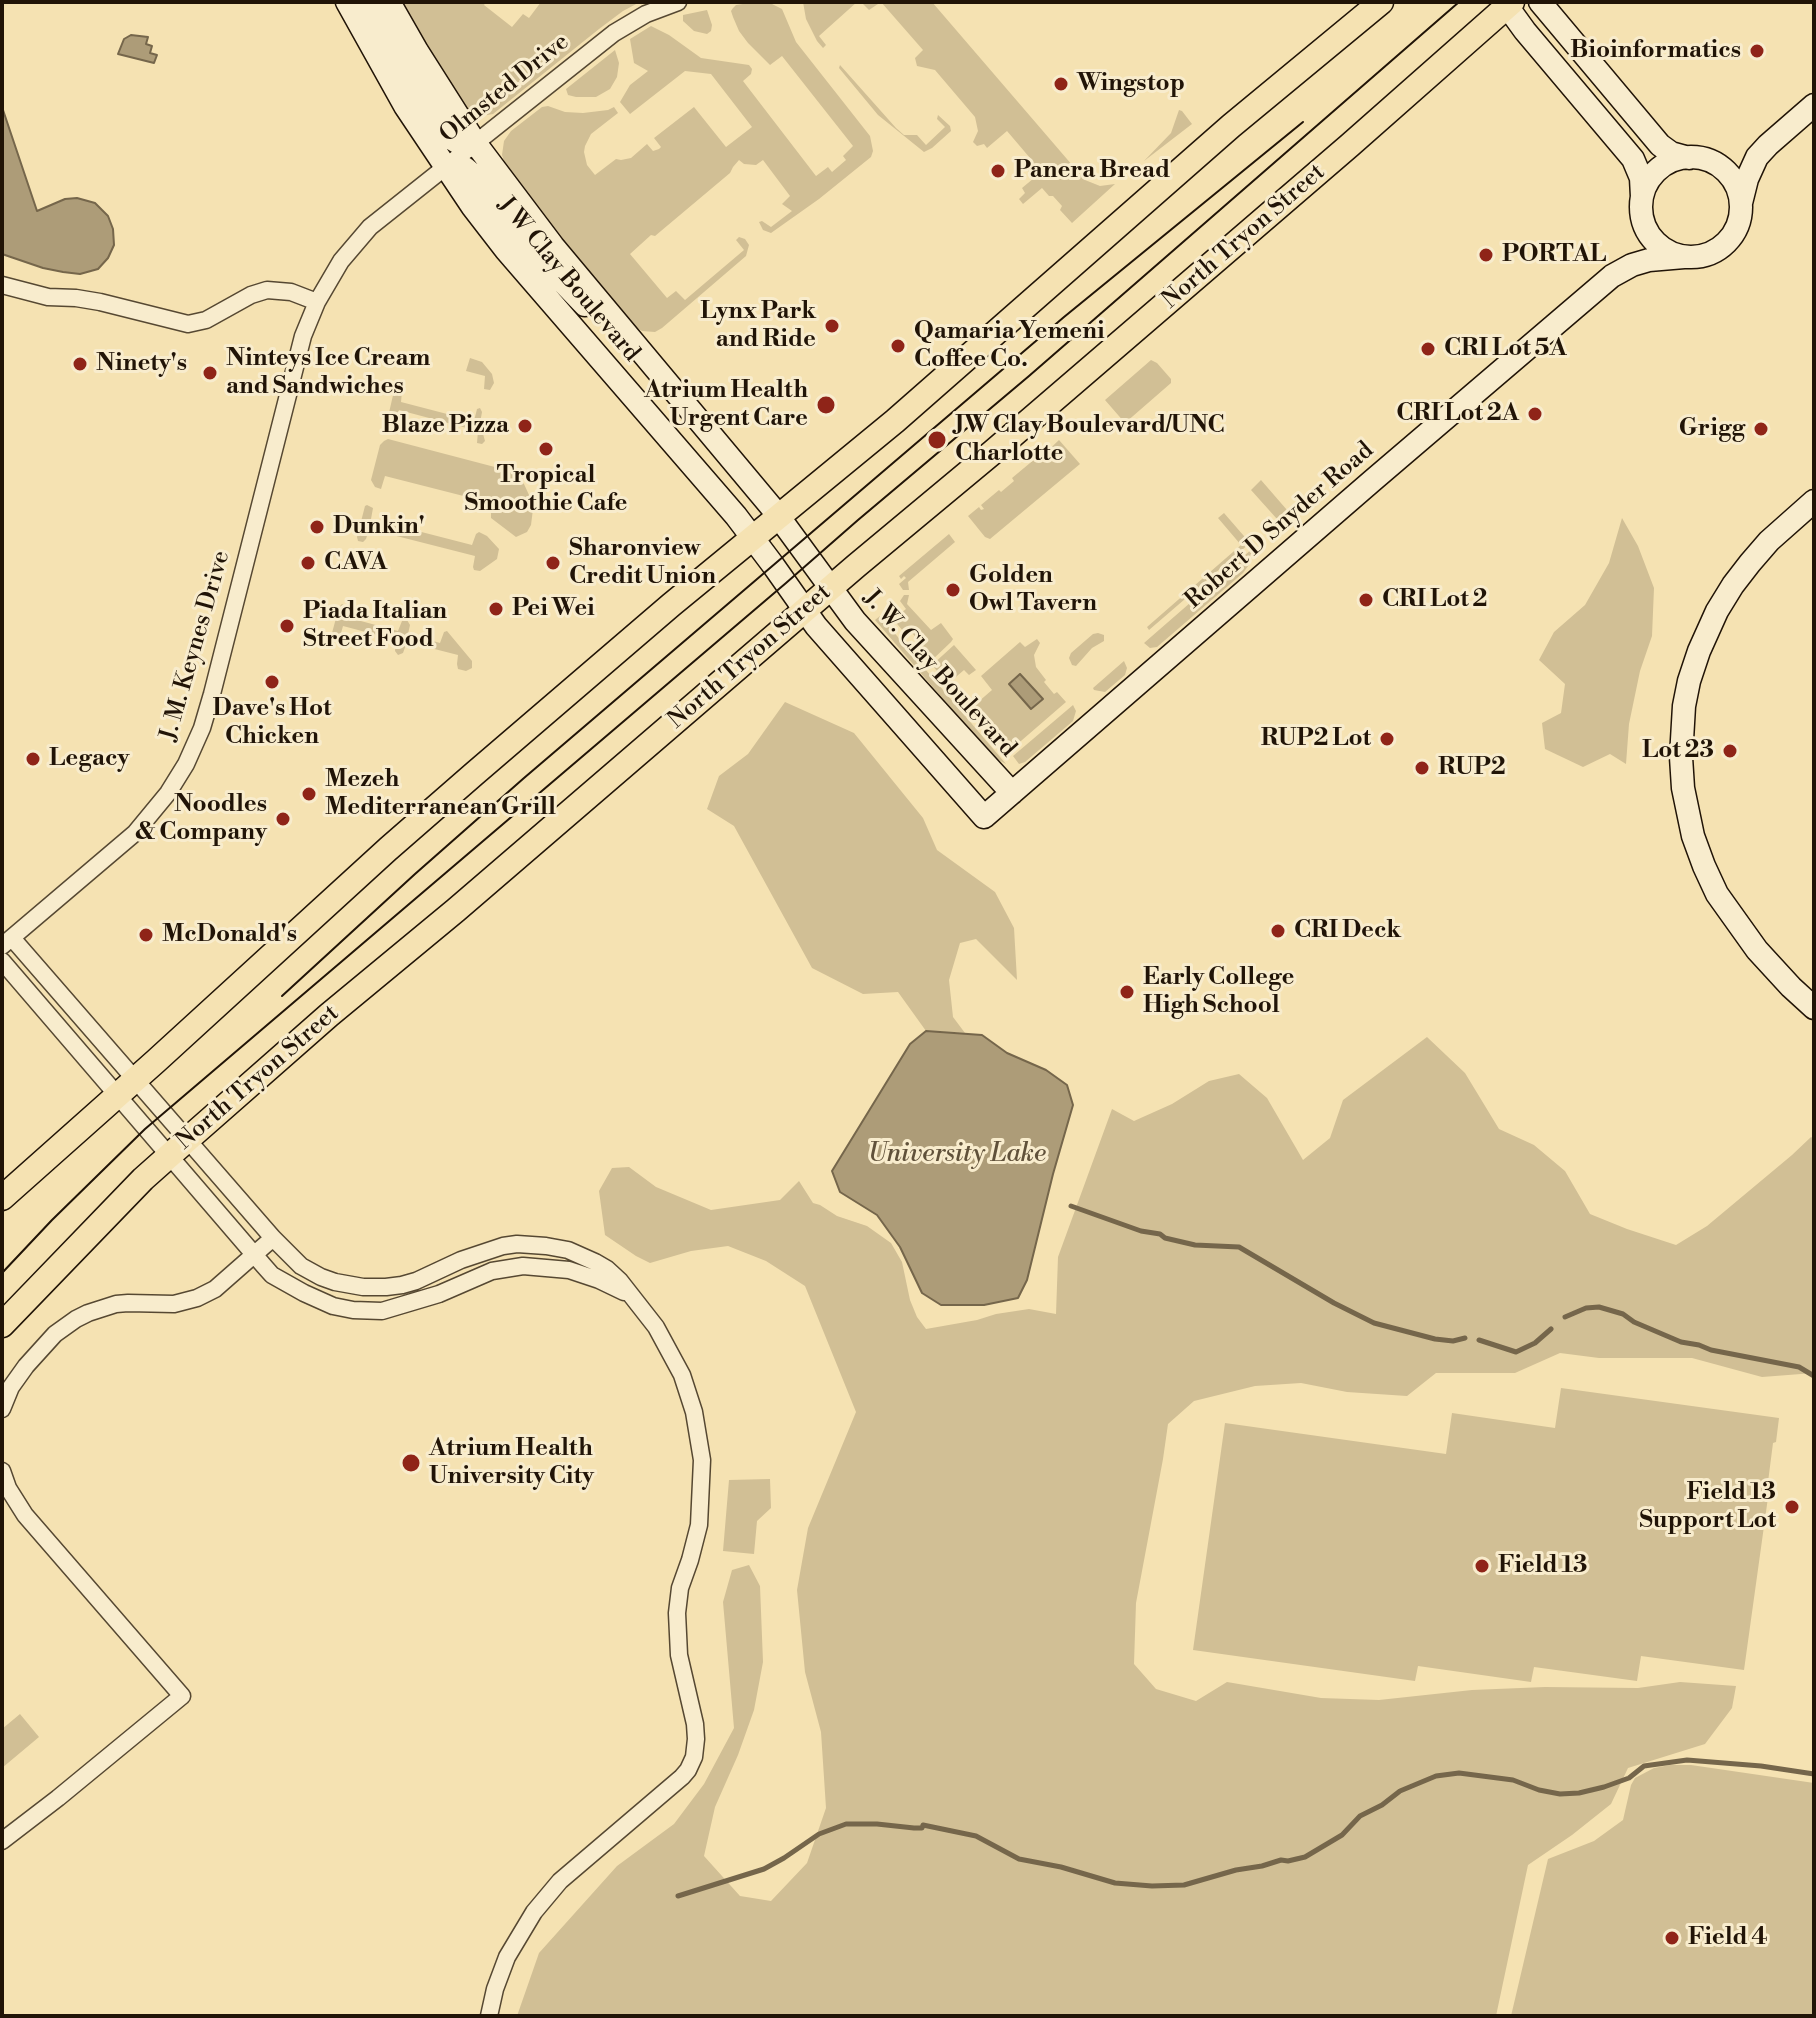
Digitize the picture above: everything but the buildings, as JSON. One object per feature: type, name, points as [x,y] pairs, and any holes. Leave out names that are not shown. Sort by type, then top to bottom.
[{"type":"main road","points":[[2,1198],[388,849],[637,634],[895,421],[1231,126],[1381,2]]},
{"type":"main road","name":"North Tryon Street","points":[[2,1325],[143,1179],[329,1015],[468,900],[1268,216],[1508,3]]},
{"type":"street","name":"J W Clay Boulevard","points":[[347,2],[405,106],[472,206],[506,250],[754,538],[805,610]]},
{"type":"street","points":[[368,2],[442,129],[462,145],[476,144]]},
{"type":"street","name":"J W Clay Boulevard","points":[[389,2],[476,144],[553,246],[779,517],[830,588]]},
{"type":"street","name":"Olmsted Drive","points":[[446,168],[623,27],[678,2]]},
{"type":"street","points":[[1540,2],[1660,145],[1671,153],[1720,167],[1731,177],[1741,206]]},
{"type":"street","points":[[1508,3],[1525,31],[1633,159],[1641,178],[1644,226],[1654,241],[1667,251],[1684,257],[1707,255],[1727,242],[1739,222],[1750,169],[1757,157],[1814,105]]},
{"type":"street","points":[[1641,205],[1647,184],[1658,170],[1672,161],[1739,157],[1768,145]]},
{"type":"street","name":"J. M. Keynes Drive","points":[[446,168],[358,239],[317,302],[303,336],[212,694],[193,750],[168,793],[143,825],[7,942],[126,1087],[169,1156],[272,1275],[333,1306],[353,1310],[394,1309],[492,1271],[523,1266],[581,1273],[631,1297]]},
{"type":"street","points":[[446,168],[465,168],[472,174],[512,227],[560,280],[608,327],[631,340]]},
{"type":"street","name":"Robert D Snyder Road","points":[[805,610],[984,817],[1612,276],[1634,242],[1641,205]]},
{"type":"street","name":"Robert D Snyder Road","points":[[1612,276],[1649,260],[1684,257]]},
{"type":"street","points":[[2,285],[48,297],[100,302],[188,324],[206,320],[251,295],[267,290],[291,292],[317,302]]},
{"type":"street","points":[[1814,501],[1769,541],[1733,585],[1717,611],[1689,681],[1683,714],[1681,757],[1683,788],[1693,836],[1717,894],[1757,950],[1814,1008]]},
{"type":"street","name":"J. W. Clay Boulevard","points":[[830,588],[882,652],[1012,793]]},
{"type":"street","name":"J. M. Keynes Drive","points":[[2,961],[126,1087],[188,1139],[301,1266],[335,1282],[363,1287],[402,1285],[503,1246],[527,1244],[559,1248],[607,1269],[620,1281],[656,1327],[674,1358],[688,1391],[698,1429],[702,1470],[699,1525],[680,1588],[677,1613],[679,1655],[695,1724],[696,1749],[692,1763],[682,1777],[560,1881],[534,1912],[507,1957],[489,2016]]},
{"type":"street","points":[[2,1409],[11,1387],[26,1366],[55,1334],[76,1319],[116,1304],[174,1304],[197,1298],[215,1289],[273,1238]]},
{"type":"street","points":[[2,1471],[8,1488],[25,1515],[182,1696],[2,1841]]},
{"type":"shaded area","points":[[400,2],[486,2],[484,5],[512,27],[523,14],[529,18],[541,2],[640,2],[599,29],[493,114],[482,116],[466,110]]},
{"type":"shaded area","points":[[768,2],[782,9],[796,42],[870,136],[871,157],[771,233],[763,230],[759,222],[771,227],[792,211],[782,204],[790,196],[763,160],[756,165],[744,164],[739,160],[730,173],[630,254],[667,298],[676,291],[685,300],[744,250],[736,240],[739,237],[749,245],[746,256],[662,328],[655,332],[642,331],[632,325],[506,167],[502,155],[504,141],[511,131],[542,107],[583,113],[614,107],[618,113],[591,134],[585,146],[587,165],[595,175],[616,159],[631,158],[647,144],[653,151],[659,149],[661,147],[654,138],[694,107],[726,147],[752,127],[711,74],[685,71],[630,114],[620,102],[630,85],[648,71],[634,63],[630,39],[651,26],[701,58],[749,65],[751,74],[743,81],[816,176],[828,167],[832,172],[846,160],[843,156],[853,146],[782,56],[770,65],[739,31],[731,11],[736,5]]},
{"type":"shaded area","points":[[803,2],[857,2],[819,36],[826,45],[823,48],[806,19]]},
{"type":"shaded area","points":[[861,2],[881,2],[869,10]]},
{"type":"shaded area","points":[[881,2],[932,2],[1085,180],[1100,186],[1115,184],[1072,223],[1060,210],[1062,206],[1042,188],[1023,204],[1019,199],[1025,193],[1022,188],[1034,178],[1023,165],[1030,158],[1007,131],[987,148],[984,144],[977,146],[973,142],[978,131],[975,117],[935,70],[917,66],[915,58],[923,50]]},
{"type":"shaded area","points":[[707,10],[712,25],[707,34],[694,31],[683,21],[683,15]]},
{"type":"shaded area","points":[[615,50],[619,63],[617,77],[610,89],[596,97],[568,95],[566,89]]},
{"type":"shaded area","points":[[840,65],[904,135],[917,135],[926,145],[945,127],[937,119],[938,115],[951,131],[924,152],[878,115],[839,68]]},
{"type":"shaded area","points":[[1179,110],[1192,124],[1144,161],[1171,133]]},
{"type":"shaded area","points":[[470,358],[482,362],[492,374],[494,383],[490,390],[484,389],[485,376],[466,371]]},
{"type":"shaded area","points":[[1151,360],[1171,379],[1171,383],[1125,423],[1105,400]]},
{"type":"shaded area","points":[[399,387],[402,391],[401,402],[474,421],[480,408],[485,441],[477,443],[478,431],[399,410],[395,421],[389,421],[394,391]]},
{"type":"shaded area","points":[[388,439],[510,471],[524,484],[533,509],[527,532],[516,537],[491,518],[491,503],[385,476],[381,489],[375,487],[371,480],[380,445]]},
{"type":"shaded area","points":[[1059,440],[1080,464],[990,539],[985,537],[968,516],[979,507],[984,509],[981,505],[999,490],[1001,492],[1014,481],[1012,478]]},
{"type":"shaded area","points":[[1261,480],[1287,510],[1277,519],[1251,490]]},
{"type":"shaded area","points":[[367,505],[373,508],[371,519],[472,545],[479,532],[499,549],[497,559],[480,571],[473,567],[475,556],[369,529],[366,539],[358,541]]},
{"type":"shaded area","points":[[1224,513],[1250,543],[1149,630],[1147,627],[1241,545],[1218,518]]},
{"type":"shaded area","points":[[1622,518],[1638,546],[1654,588],[1652,636],[1640,671],[1629,724],[1626,764],[1610,754],[1583,767],[1545,749],[1542,723],[1561,713],[1565,684],[1539,660],[1554,632],[1585,605],[1609,563]]},
{"type":"shaded area","points":[[949,534],[955,542],[908,582],[909,590],[903,590],[899,584],[906,578],[899,576]]},
{"type":"shaded area","points":[[1252,549],[1251,562],[1243,573],[1157,647],[1150,648],[1144,643]]},
{"type":"shaded area","points":[[904,595],[909,595],[907,604],[931,630],[941,623],[953,639],[930,662],[907,627],[903,631],[893,619],[906,609],[900,601]]},
{"type":"shaded area","points":[[342,604],[347,607],[346,617],[398,631],[402,621],[407,620],[410,625],[408,634],[440,643],[447,631],[472,661],[472,668],[466,671],[458,669],[458,655],[407,642],[403,653],[398,655],[395,651],[396,640],[343,626],[340,637],[334,638],[332,633]]},
{"type":"shaded area","points":[[880,616],[1006,764],[993,757],[875,620]]},
{"type":"shaded area","points":[[1098,633],[1104,635],[1104,641],[1092,648],[1076,666],[1072,665],[1069,658],[1071,653]]},
{"type":"shaded area","points":[[1037,639],[1040,643],[1034,655],[1036,667],[1054,694],[1057,692],[1066,702],[1014,747],[1006,749],[970,709],[992,690],[981,676],[1020,642],[1025,647]]},
{"type":"shaded area","points":[[954,645],[976,670],[969,675],[964,670],[950,682],[967,702],[965,704],[932,665]]},
{"type":"shaded area","points":[[1124,661],[1127,668],[1125,675],[1105,692],[1094,690],[1093,688]]},
{"type":"shaded area","points":[[785,702],[854,733],[923,818],[937,850],[995,892],[1014,928],[1017,980],[976,939],[960,943],[949,980],[953,1017],[965,1033],[926,1031],[898,992],[863,994],[812,968],[734,826],[707,809],[719,776],[748,754]]},
{"type":"shaded area","points":[[1073,705],[1076,711],[1073,721],[1019,764],[1013,756]]},
{"type":"shaded area","points":[[1427,1037],[1465,1073],[1499,1129],[1534,1145],[1565,1171],[1590,1214],[1676,1245],[1707,1226],[1811,1137],[1814,1139],[1814,1373],[1762,1377],[1692,1358],[1599,1358],[1560,1353],[1515,1373],[1436,1373],[1407,1396],[1347,1392],[1301,1383],[1255,1386],[1194,1401],[1168,1424],[1136,1603],[1134,1664],[1156,1689],[1196,1701],[1227,1682],[1321,1698],[1379,1700],[1472,1690],[1545,1687],[1638,1688],[1680,1682],[1736,1686],[1732,1708],[1705,1744],[1628,1768],[1611,1804],[1528,1865],[1496,2016],[517,2016],[539,1953],[617,1866],[674,1824],[704,1784],[734,1728],[723,1602],[732,1570],[749,1565],[760,1586],[763,1662],[754,1710],[715,1807],[704,1856],[740,1896],[771,1901],[807,1863],[826,1808],[821,1732],[805,1672],[797,1590],[808,1528],[856,1412],[805,1286],[766,1261],[728,1246],[691,1251],[650,1263],[636,1256],[605,1235],[599,1191],[612,1168],[629,1167],[656,1187],[711,1210],[780,1200],[799,1181],[813,1203],[837,1216],[867,1226],[891,1243],[902,1262],[910,1300],[926,1329],[1029,1309],[1056,1314],[1058,1257],[1112,1109],[1134,1121],[1172,1104],[1209,1081],[1239,1074],[1267,1098],[1303,1160],[1330,1138],[1343,1100]]},
{"type":"shaded area","name":"Field 13","points":[[1561,1388],[1779,1418],[1776,1442],[1773,1443],[1744,1670],[1641,1656],[1637,1681],[1534,1667],[1531,1682],[1418,1666],[1415,1681],[1193,1650],[1225,1423],[1446,1454],[1452,1413],[1555,1428]]},
{"type":"shaded area","points":[[770,1479],[771,1508],[757,1521],[754,1554],[723,1551],[729,1480]]},
{"type":"shaded area","points":[[20,1714],[39,1737],[2,1768],[2,1729]]},
{"type":"shaded area","name":"Field 4","points":[[1691,1765],[1814,1783],[1814,2016],[1511,2016],[1548,1859],[1594,1841],[1623,1820],[1635,1778],[1654,1768]]},
{"type":"water","points":[[131,35],[148,37],[146,44],[152,46],[150,53],[157,55],[154,63],[118,54],[124,39]]},
{"type":"water","points":[[2,107],[37,211],[65,199],[77,198],[95,203],[108,216],[114,245],[98,269],[80,274],[63,272],[2,254]]},
{"type":"water","points":[[1020,674],[1043,699],[1031,709],[1009,684]]},
{"type":"water","name":"University Lake","points":[[926,1031],[982,1035],[1007,1053],[1046,1070],[1067,1085],[1073,1105],[1027,1280],[1018,1298],[984,1305],[941,1305],[922,1293],[900,1247],[877,1215],[840,1192],[832,1171],[910,1044]]},
{"type":"waterway","points":[[1071,1206],[1165,1238],[1195,1245],[1239,1247],[1374,1323],[1435,1339],[1453,1341],[1465,1338]]},
{"type":"waterway","points":[[1565,1317],[1586,1308],[1599,1307],[1623,1314],[1634,1322],[1681,1342],[1799,1367],[1814,1376]]},
{"type":"waterway","points":[[1479,1340],[1516,1352],[1535,1343],[1551,1329]]},
{"type":"waterway","points":[[678,1896],[764,1869],[819,1834],[846,1824],[914,1828],[922,1828],[923,1825],[976,1836],[1019,1859],[1061,1867],[1115,1883],[1184,1885],[1236,1870],[1305,1857],[1342,1835],[1360,1816],[1400,1791],[1436,1776],[1459,1773],[1513,1780],[1560,1794],[1604,1787],[1629,1778],[1644,1766],[1687,1760],[1814,1774]]},
{"type":"tram line","points":[[2,1273],[145,1129],[1029,376],[1459,2]]},
{"type":"tram line","points":[[282,996],[524,778],[1064,317],[1303,122]]},
{"type":"place","name":"Bioinformatics","points":[[1757,51]]},
{"type":"place","name":"Wingstop","points":[[1061,84]]},
{"type":"place","name":"Panera Bread","points":[[998,171]]},
{"type":"place","name":"PORTAL","points":[[1486,255]]},
{"type":"place","name":"Lynx Park and Ride","points":[[832,326]]},
{"type":"place","name":"Qamaria Yemeni Coffee Co.","points":[[898,346]]},
{"type":"place","name":"CRI Lot 5A","points":[[1428,349]]},
{"type":"place","name":"Ninety's","points":[[80,364]]},
{"type":"place","name":"Ninteys Ice Cream and Sandwiches","points":[[210,373]]},
{"type":"place","name":"Atrium Health Urgent Care","points":[[826,405]]},
{"type":"place","name":"CRI Lot 2A","points":[[1535,414]]},
{"type":"place","name":"Blaze Pizza","points":[[525,426]]},
{"type":"place","name":"Grigg","points":[[1761,429]]},
{"type":"place","name":"JW Clay Boulevard/UNC Charlotte","points":[[937,440]]},
{"type":"place","name":"Tropical Smoothie Cafe","points":[[546,449]]},
{"type":"place","name":"Dunkin'","points":[[317,527]]},
{"type":"place","name":"CAVA","points":[[308,563]]},
{"type":"place","name":"Sharonview Credit Union","points":[[553,563]]},
{"type":"place","name":"Golden Owl Tavern","points":[[953,590]]},
{"type":"place","name":"CRI Lot 2","points":[[1366,600]]},
{"type":"place","name":"Pei Wei","points":[[496,609]]},
{"type":"place","name":"Piada Italian Street Food","points":[[287,626]]},
{"type":"place","name":"Dave's Hot Chicken","points":[[272,682]]},
{"type":"place","name":"RUP2 Lot","points":[[1387,739]]},
{"type":"place","name":"Lot 23","points":[[1730,751]]},
{"type":"place","name":"Legacy","points":[[33,759]]},
{"type":"place","name":"RUP2","points":[[1422,768]]},
{"type":"place","name":"Mezeh Mediterranean Grill","points":[[309,794]]},
{"type":"place","name":"Noodles & Company","points":[[283,819]]},
{"type":"place","name":"CRI Deck","points":[[1278,931]]},
{"type":"place","name":"McDonald's","points":[[146,935]]},
{"type":"place","name":"Early College High School","points":[[1127,992]]},
{"type":"place","name":"Atrium Health University City","points":[[411,1463]]},
{"type":"place","name":"Field 13 Support Lot","points":[[1792,1507]]},
{"type":"place","name":"Field 13","points":[[1482,1566]]},
{"type":"place","name":"Field 4","points":[[1672,1938]]}]
